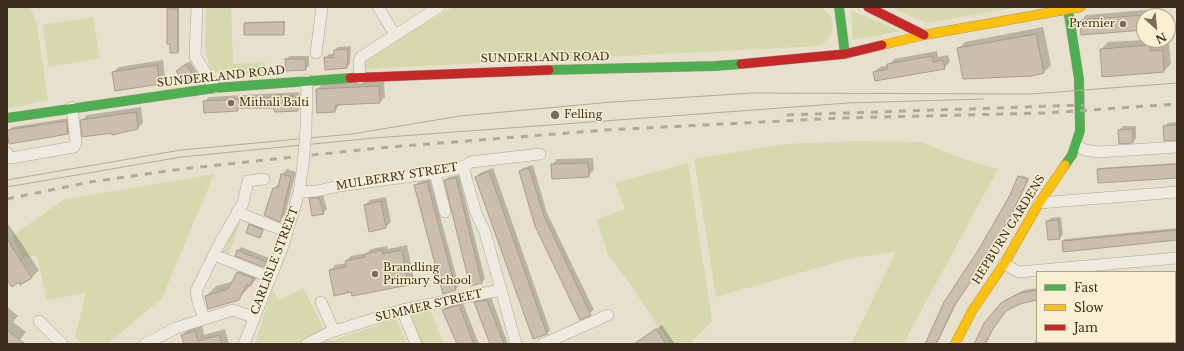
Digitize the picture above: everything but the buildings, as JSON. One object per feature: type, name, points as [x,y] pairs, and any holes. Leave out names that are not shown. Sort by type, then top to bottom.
[{"type":"main road","points":[[839,7],[845,54]]},
{"type":"main road","points":[[868,7],[924,35]]},
{"type":"main road","name":"SUNDERLAND ROAD","points":[[7,118],[215,88],[307,80],[480,71],[715,66],[845,54],[924,35],[1081,7]]},
{"type":"main road","name":"HEPBURN GARDENS","points":[[955,344],[972,311],[1004,264],[1039,203],[1072,155],[1076,145],[1080,131],[1075,8]]},
{"type":"street","points":[[197,7],[196,56],[215,88]]},
{"type":"street","points":[[316,53],[322,7]]},
{"type":"street","points":[[378,7],[395,35]]},
{"type":"street","points":[[360,78],[359,61],[361,57],[439,7]]},
{"type":"street","name":"CARLISLE STREET","points":[[244,344],[287,232],[299,192],[306,129],[307,80]]},
{"type":"street","points":[[7,153],[8,157],[12,158],[74,147],[76,143],[72,108]]},
{"type":"street","points":[[1076,145],[1085,150],[1099,152],[1177,147]]},
{"type":"street","name":"MULBERRY STREET","points":[[299,192],[317,191],[339,186],[435,173],[463,167],[471,162],[540,154]]},
{"type":"street","points":[[463,167],[476,213],[485,232],[516,344]]},
{"type":"street","points":[[435,173],[445,212]]},
{"type":"street","points":[[204,318],[196,292],[214,255],[243,203],[248,181],[264,179]]},
{"type":"street","points":[[1039,203],[1177,192]]},
{"type":"street","points":[[237,212],[287,232]]},
{"type":"street","points":[[214,255],[270,277]]},
{"type":"street","points":[[1004,264],[1019,272],[1177,258]]},
{"type":"street","name":"SUMMER STREET","points":[[307,344],[334,331],[402,310],[500,290]]},
{"type":"street","points":[[321,302],[334,331]]},
{"type":"street","points":[[145,344],[176,328],[204,318],[234,310],[254,317]]},
{"type":"street","points":[[402,310],[416,344]]},
{"type":"street","points":[[543,344],[608,315]]},
{"type":"street","points":[[38,321],[62,344]]},
{"type":"street","points":[[1162,344],[1177,343]]},
{"type":"green space","points":[[7,7],[30,7],[37,25],[48,100],[7,109]]},
{"type":"green space","points":[[231,7],[233,64],[265,62],[266,72],[225,78],[210,68],[205,50],[206,8]]},
{"type":"green space","points":[[453,7],[808,7],[823,8],[831,17],[833,30],[828,39],[819,46],[365,69],[365,58]]},
{"type":"green space","points":[[890,7],[1019,7],[927,23]]},
{"type":"green space","points":[[851,10],[900,31],[853,40]]},
{"type":"green space","points":[[93,17],[100,58],[49,67],[42,25]]},
{"type":"green space","points":[[857,141],[921,142],[964,159],[998,169],[903,344],[851,344],[896,252],[852,258],[716,297],[694,159],[785,144]]},
{"type":"green space","points":[[688,163],[712,321],[690,344],[670,344],[628,281],[608,255],[597,219],[625,209],[615,183]]},
{"type":"green space","points":[[214,174],[162,298],[107,344],[82,344],[75,337],[86,293],[47,300],[37,256],[22,258],[12,236],[65,199]]},
{"type":"green space","points":[[239,221],[241,222],[227,258],[221,255],[229,237]]},
{"type":"green space","points":[[303,288],[330,341],[396,319],[407,344],[255,344],[272,290],[279,300]]},
{"type":"green space","points":[[430,311],[444,344],[422,344],[410,315]]},
{"type":"tram line","points":[[7,180],[181,150],[352,134],[460,116],[612,102],[752,93],[1030,94],[1177,83]]},
{"type":"tram line","points":[[7,187],[181,157],[374,138],[848,103],[983,99]]},
{"type":"railway","points":[[7,199],[90,182],[182,169],[378,148],[606,130],[841,118],[1046,113],[1177,104]]},
{"type":"railway","points":[[787,115],[1085,105]]},
{"type":"traffic: fast","points":[[839,7],[845,54]]},
{"type":"traffic: fast","points":[[1065,165],[1072,155],[1080,131],[1079,79],[1068,9]]},
{"type":"traffic: fast","points":[[549,70],[741,64]]},
{"type":"traffic: fast","points":[[7,118],[215,88],[350,78]]},
{"type":"traffic: slow","points":[[882,45],[924,35],[1081,7]]},
{"type":"traffic: slow","points":[[955,344],[972,311],[1004,264],[1039,203],[1065,165]]},
{"type":"traffic: jam","points":[[868,7],[924,35]]},
{"type":"traffic: jam","points":[[741,64],[845,54],[882,45]]},
{"type":"traffic: jam","points":[[350,78],[549,70]]},
{"type":"place","name":"Premier","points":[[1123,24]]},
{"type":"place","name":"Mithali Balti","points":[[231,103]]},
{"type":"place","name":"Felling","points":[[555,115]]},
{"type":"place","name":"Brandling Primary School","points":[[375,274]]}]
